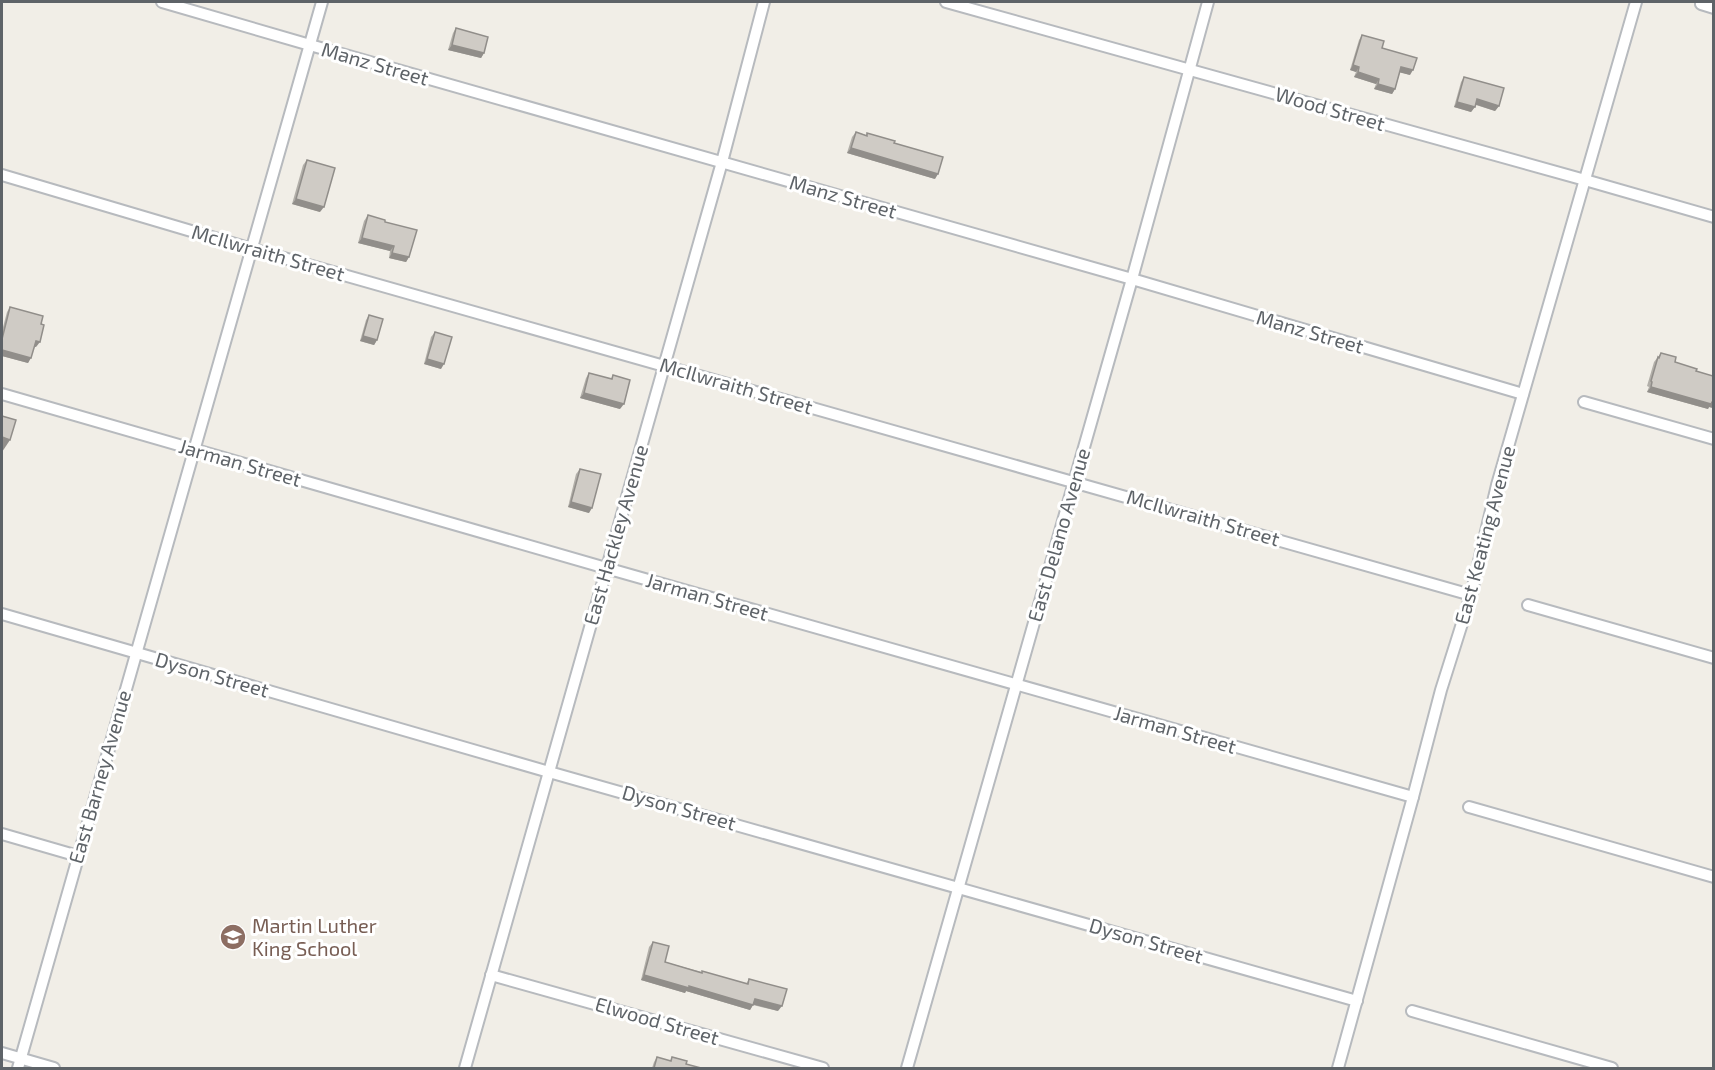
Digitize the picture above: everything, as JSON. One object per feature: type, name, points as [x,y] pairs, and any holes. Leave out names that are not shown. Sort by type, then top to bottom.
[{"type":"street","name":"Manz Street","points":[[162,2],[1132,279],[1523,394]]},
{"type":"street","name":"East Barney Avenue","points":[[19,1063],[322,2]]},
{"type":"street","name":"East Hackley Avenue","points":[[465,1068],[722,162],[764,2]]},
{"type":"street","name":"Wood Street","points":[[946,2],[1713,217]]},
{"type":"street","name":"East Delano Avenue","points":[[907,1068],[1132,279],[1208,2]]},
{"type":"street","name":"East Keating Avenue","points":[[1338,1068],[1441,690],[1471,595],[1497,485],[1636,2]]},
{"type":"street","points":[[1701,4],[1713,8]]},
{"type":"street","name":"McIlwraith Street","points":[[2,175],[252,249],[1471,595]]},
{"type":"street","name":"Jarman Street","points":[[2,394],[1413,797]]},
{"type":"street","points":[[1584,402],[1713,439]]},
{"type":"street","points":[[1528,605],[1713,658]]},
{"type":"street","name":"Dyson Street","points":[[2,614],[549,772],[1357,1000]]},
{"type":"street","points":[[1469,807],[1713,878]]},
{"type":"street","points":[[2,834],[78,856]]},
{"type":"street","name":"Elwood Street","points":[[491,975],[823,1068]]},
{"type":"street","points":[[1412,1011],[1612,1068]]},
{"type":"street","points":[[2,1053],[19,1063],[54,1068]]},
{"type":"building","points":[[456,28],[488,37],[484,53],[452,45]]},
{"type":"building","points":[[1362,35],[1384,41],[1382,48],[1417,58],[1413,70],[1401,67],[1395,89],[1378,84],[1379,79],[1358,72],[1359,67],[1353,65]]},
{"type":"building","points":[[1464,77],[1504,88],[1499,106],[1477,99],[1475,107],[1457,102]]},
{"type":"building","points":[[856,132],[895,141],[894,143],[943,157],[938,174],[851,148]]},
{"type":"building","points":[[307,160],[335,168],[324,207],[296,199]]},
{"type":"building","points":[[368,215],[417,230],[409,257],[392,253],[394,246],[362,238]]},
{"type":"building","points":[[10,307],[43,316],[41,324],[44,325],[40,342],[36,341],[31,358],[2,350],[2,339]]},
{"type":"building","points":[[369,315],[383,319],[377,340],[363,336]]},
{"type":"building","points":[[435,332],[452,337],[444,364],[427,359]]},
{"type":"building","points":[[1661,353],[1676,357],[1675,362],[1713,376],[1713,402],[1711,404],[1651,387]]},
{"type":"building","points":[[589,373],[612,379],[613,375],[630,380],[624,404],[584,393]]},
{"type":"building","points":[[2,416],[16,420],[10,440],[2,437]]},
{"type":"building","points":[[580,469],[601,474],[592,508],[571,502]]},
{"type":"building","points":[[653,942],[669,946],[665,962],[748,984],[749,979],[787,989],[782,1006],[755,999],[753,1005],[644,975]]},
{"type":"building","points":[[657,1057],[671,1061],[672,1057],[701,1068],[654,1068]]},
{"type":"place","name":"Martin Luther King School","points":[[233,937]]}]
